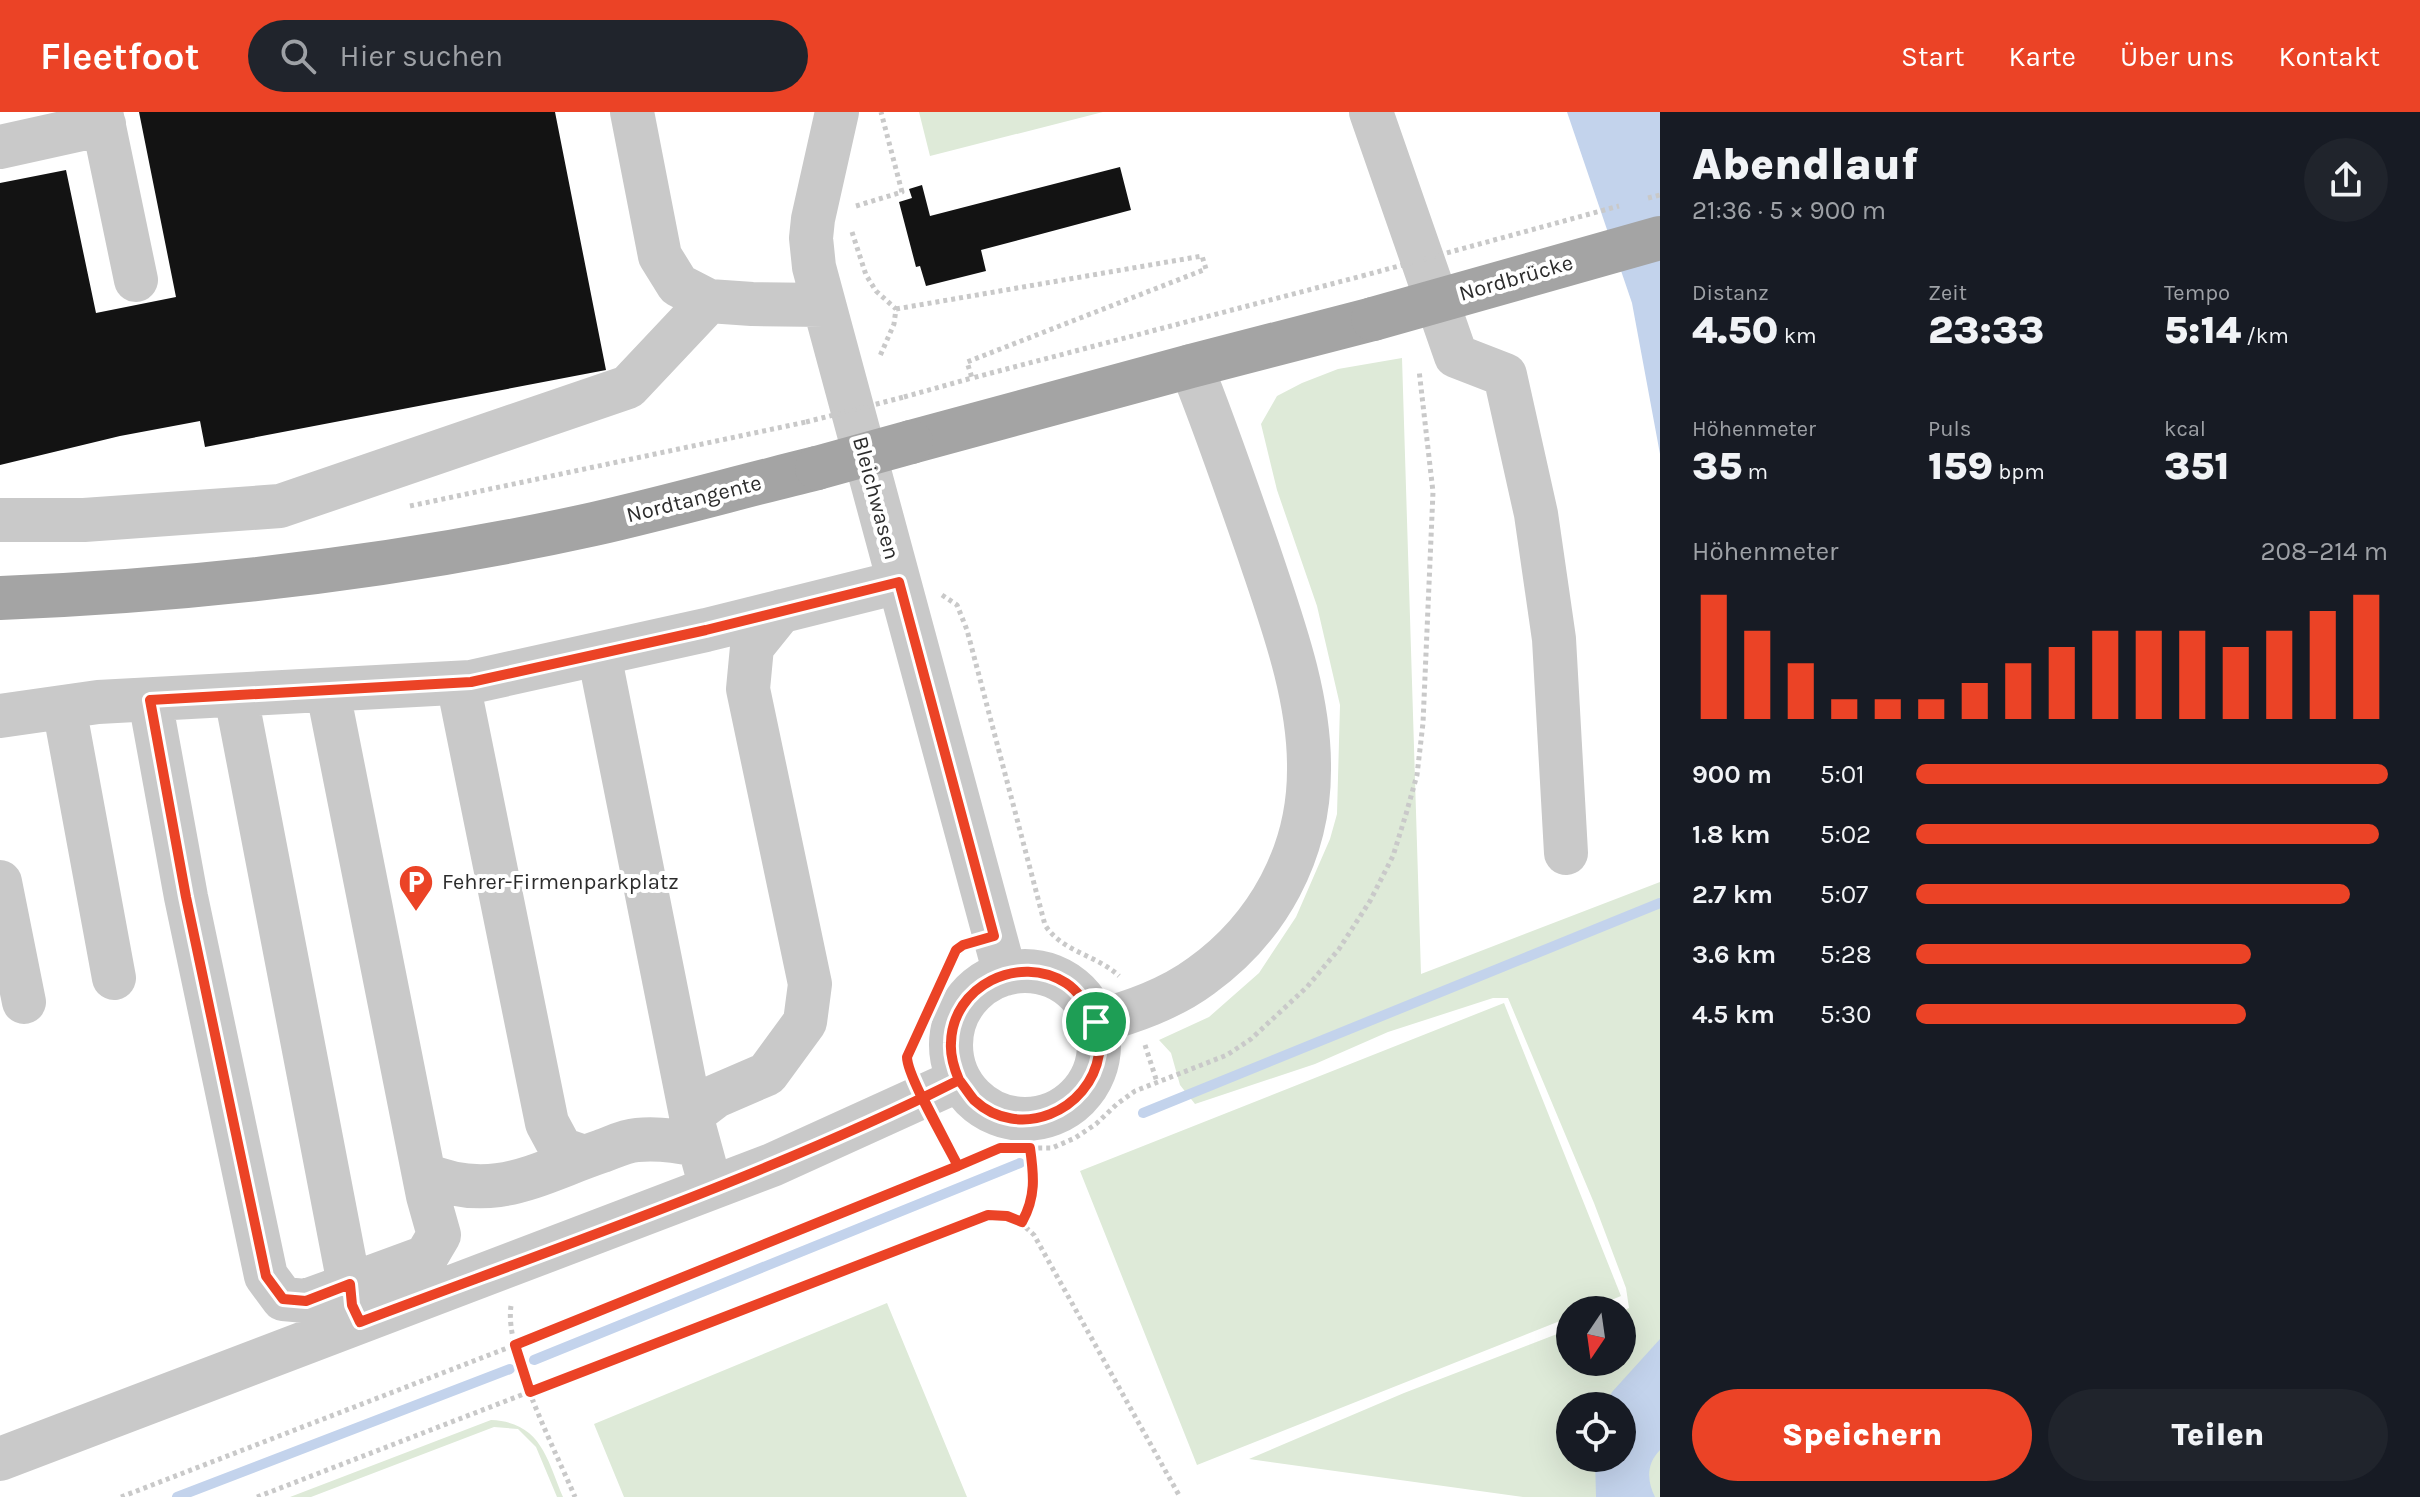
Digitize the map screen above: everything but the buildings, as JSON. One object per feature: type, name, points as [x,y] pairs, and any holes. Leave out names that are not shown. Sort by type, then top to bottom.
[{"type":"main road","name":"Nordbrücke","points":[[1373,319],[1652,218]]},
{"type":"main road","name":"Nordtangente","points":[[0,598],[157,589],[294,575],[451,551],[594,524],[817,468],[898,429],[1191,366],[1373,319]]},
{"type":"street","points":[[632,112],[660,256],[678,285],[709,301],[824,305]]},
{"type":"street","name":"Bleichwasen","points":[[837,112],[811,238],[814,267],[917,584],[1000,955]]},
{"type":"street","points":[[1371,112],[1456,356],[1505,375],[1536,514],[1554,639],[1566,853]]},
{"type":"street","points":[[0,147],[103,118],[136,280]]},
{"type":"street","points":[[0,520],[84,520],[280,506],[628,387],[709,301]]},
{"type":"street","points":[[1096,1022],[1167,997],[1201,976],[1241,941],[1275,898],[1300,841],[1307,807],[1310,769],[1305,718],[1285,635],[1219,435],[1191,366]]},
{"type":"street","points":[[0,716],[150,700],[458,683],[917,584]]},
{"type":"street","points":[[424,1174],[441,1182],[483,1188],[513,1185],[635,1140],[680,1141],[695,1130],[716,1096],[767,1074],[805,1022],[810,984],[748,689],[752,647],[781,611]]},
{"type":"street","points":[[599,654],[695,1130],[711,1188]]},
{"type":"street","points":[[458,683],[547,1123],[561,1149],[584,1157]]},
{"type":"street","points":[[150,700],[186,897],[266,1276],[283,1299],[355,1303],[426,1257],[439,1235],[424,1174],[328,692]]},
{"type":"street","points":[[236,696],[355,1303]]},
{"type":"street","points":[[64,707],[114,978]]},
{"type":"street","points":[[0,882],[24,1002]]},
{"type":"street","points":[[0,1459],[355,1303],[711,1188],[772,1165],[941,1089],[953,1063],[950,1042],[955,1019],[1000,955],[1025,971],[1048,974],[1068,984],[1086,1002],[1096,1022],[1100,1050],[1094,1074],[1083,1092],[1064,1109],[1043,1118],[1022,1120],[1000,1115],[975,1100],[941,1089]]},
{"type":"path","points":[[850,210],[859,203],[902,192],[881,112]]},
{"type":"path","points":[[1652,218],[1660,195]]},
{"type":"path","points":[[806,422],[1630,203]]},
{"type":"path","points":[[848,221],[866,275],[876,291],[896,309]]},
{"type":"path","points":[[1404,252],[1408,266]]},
{"type":"path","points":[[896,309],[1202,256],[1206,269],[967,362],[972,378]]},
{"type":"path","points":[[878,363],[894,324],[896,309]]},
{"type":"path","points":[[121,1497],[515,1345],[1000,1148],[1052,1148],[1096,1124],[1135,1091],[1227,1055],[1251,1039],[1307,987],[1339,949],[1370,901],[1387,867],[1417,775],[1423,723],[1433,492],[1419,369],[1427,360]]},
{"type":"path","points":[[881,400],[898,429]]},
{"type":"path","points":[[917,584],[957,605],[967,630],[1045,925]]},
{"type":"path","points":[[958,1166],[941,1089],[908,1070],[907,1057],[956,950],[963,945],[1000,955]]},
{"type":"path","points":[[1022,1222],[1031,1206],[1034,1182],[1030,1148]]},
{"type":"path","points":[[257,1497],[988,1215],[1007,1216],[1022,1222],[1034,1235],[1180,1497]]},
{"type":"path","points":[[515,1345],[530,1392],[575,1497]]},
{"type":"green space","points":[[919,112],[1103,112],[930,156]]},
{"type":"green space","points":[[1402,358],[1421,974],[1660,882],[1660,1497],[1523,1497],[1249,1459],[1404,1393],[1556,1334],[1556,1376],[1636,1376],[1636,1296],[1627,1296],[1594,1203],[1508,998],[1493,998],[1388,1032],[1315,1064],[1195,1104],[1180,1085],[1171,1053],[1159,1040],[1209,1017],[1259,973],[1296,917],[1330,839],[1337,814],[1340,705],[1317,606],[1277,490],[1261,424],[1277,396],[1338,369]]},
{"type":"green space","points":[[1504,1003],[1621,1296],[1556,1296],[1556,1323],[1197,1465],[1080,1171]]},
{"type":"green space","points":[[887,1303],[967,1497],[624,1497],[594,1424]]},
{"type":"green space","points":[[491,1420],[508,1422],[532,1435],[546,1456],[563,1497],[557,1497],[536,1447],[518,1429],[494,1427],[311,1497],[290,1497]]},
{"type":"water","points":[[1567,112],[1660,112],[1660,454],[1632,303]]},
{"type":"water","points":[[1660,1339],[1660,1450],[1652,1461],[1649,1473],[1655,1497],[1596,1497],[1595,1472],[1636,1472],[1636,1392],[1612,1392],[1626,1376],[1636,1376],[1636,1366]]},
{"type":"waterway","points":[[1143,1113],[1660,903]]},
{"type":"waterway","points":[[534,1360],[1020,1163]]},
{"type":"waterway","points":[[177,1497],[510,1369]]},
{"type":"place","name":"Fehrer-Firmenparkplatz","points":[[416,913]]},
{"type":"route","points":[[1096,1022],[1086,1002],[1068,984],[1048,974],[1025,971],[1005,974],[981,985],[966,1000],[955,1019],[950,1042],[959,1080],[923,1098],[958,1166],[515,1345],[530,1392],[988,1215],[1007,1216],[1022,1222],[1031,1206],[1034,1182],[1030,1148],[1000,1148],[958,1166],[923,1098],[908,1070],[907,1057],[956,950],[994,936],[899,582],[706,630],[471,682],[150,700],[186,897],[266,1276],[283,1299],[306,1301],[350,1284],[352,1305],[360,1322],[772,1165],[923,1098],[959,1080],[975,1100],[1000,1115],[1022,1120],[1043,1118],[1064,1109],[1083,1092],[1094,1074],[1100,1050],[1096,1022]]}]
